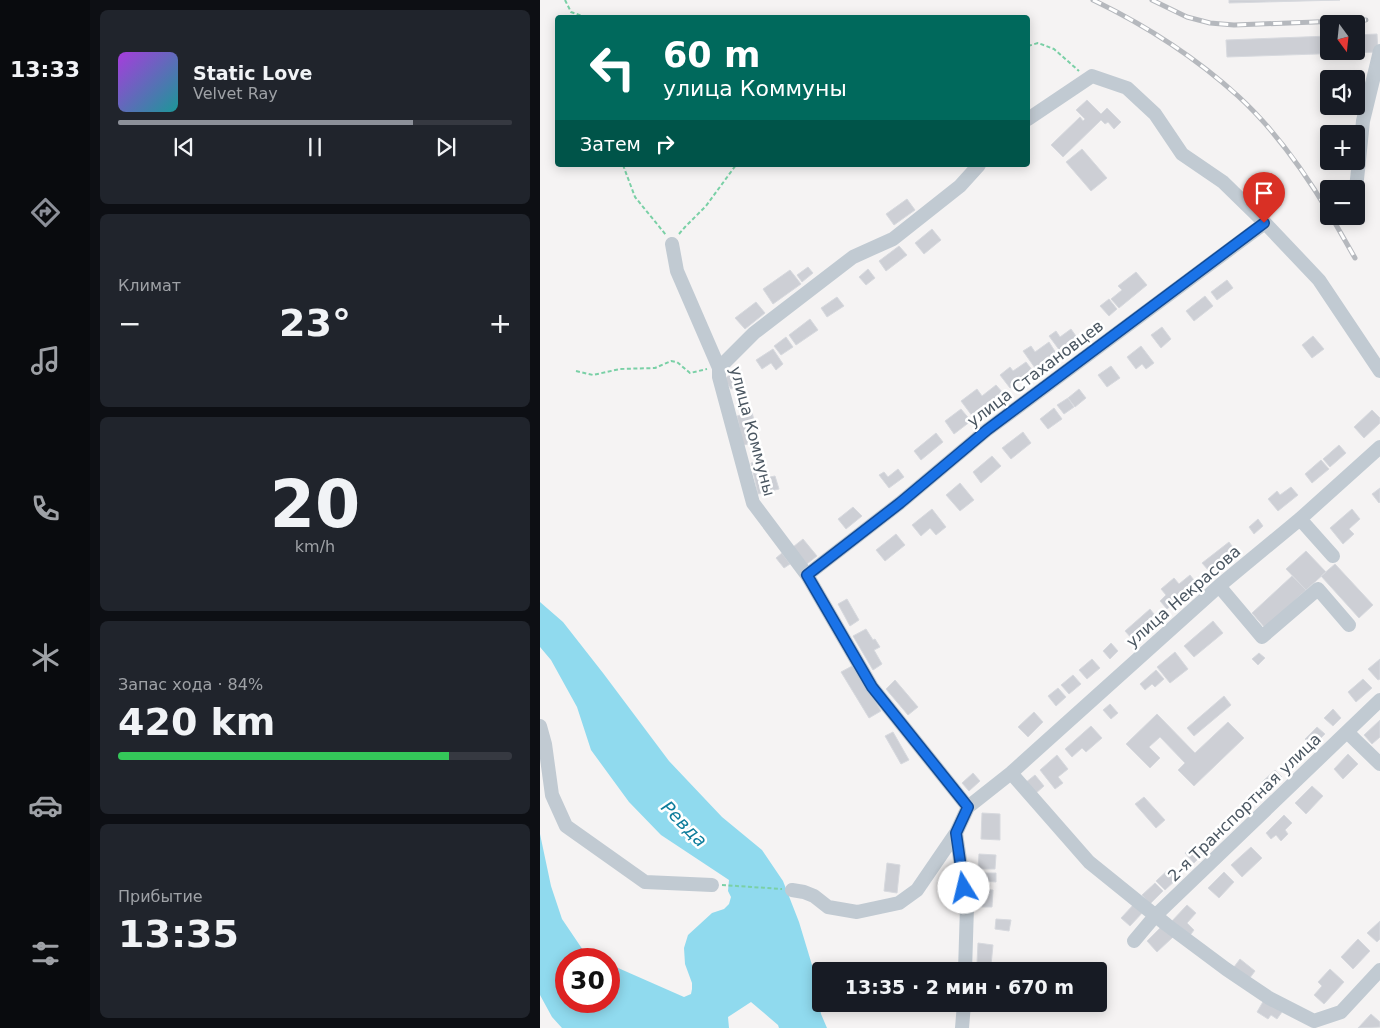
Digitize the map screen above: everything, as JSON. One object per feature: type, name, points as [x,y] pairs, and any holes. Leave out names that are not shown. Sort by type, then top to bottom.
[{"type":"street","points":[[1357,180],[1363,121],[1380,51]]},
{"type":"street","points":[[1030,118],[1090,77],[1126,88],[1155,114],[1182,154],[1222,182],[1320,280],[1380,371]]},
{"type":"street","points":[[719,368],[761,328],[853,257],[893,239],[960,186],[977,167]]},
{"type":"street","name":"улица Стахановцев","points":[[807,575],[900,503],[987,430],[1264,223]]},
{"type":"street","name":"улица Коммуны","points":[[672,244],[677,271],[719,368],[753,502],[807,575],[872,687],[968,807]]},
{"type":"street","name":"улица Некрасова","points":[[1011,773],[1219,586],[1300,519],[1380,447]]},
{"type":"street","points":[[1300,519],[1333,556]]},
{"type":"street","points":[[1219,586],[1262,637],[1318,589],[1349,626]]},
{"type":"street","name":"2-я Транспортная улица","points":[[1134,941],[1155,916],[1380,700]]},
{"type":"street","points":[[540,726],[545,744],[552,795],[566,826],[645,882],[712,885]]},
{"type":"street","points":[[1347,732],[1380,764]]},
{"type":"street","points":[[792,890],[814,896],[828,907],[857,912],[899,903],[917,890],[956,833],[968,807],[1011,773],[1089,862],[1155,916],[1226,969],[1269,998],[1314,1021],[1341,1012],[1380,970]]},
{"type":"street","points":[[956,833],[967,906],[965,962]]},
{"type":"street","points":[[962,1028],[963,1012]]},
{"type":"path","points":[[565,0],[571,12],[580,15]]},
{"type":"path","points":[[1030,45],[1038,43],[1054,49],[1090,77]]},
{"type":"path","points":[[624,167],[635,198],[672,244],[685,227],[706,206],[735,167]]},
{"type":"path","points":[[576,371],[592,375],[620,369],[655,368],[671,361],[677,362],[690,373],[703,369],[719,368]]},
{"type":"path","points":[[712,885],[792,890]]},
{"type":"water","name":"Ревда","points":[[540,602],[563,622],[669,761],[722,817],[762,850],[783,881],[799,922],[812,965],[812,1012],[821,1012],[827,1028],[779,1028],[778,1025],[751,1002],[728,1017],[729,1028],[562,1028],[552,1017],[540,995],[540,834],[551,886],[562,919],[582,948],[555,948],[555,1013],[620,1013],[620,969],[684,997],[691,994],[692,983],[685,964],[684,948],[688,935],[712,913],[724,909],[729,904],[731,897],[728,891],[729,880],[661,835],[629,802],[591,750],[577,707],[551,660],[540,647]]},
{"type":"building","points":[[1229,0],[1340,0],[1229,3]]},
{"type":"building","points":[[1377,34],[1378,52],[1365,52],[1365,35]]},
{"type":"building","points":[[1320,36],[1320,54],[1227,57],[1226,40]]},
{"type":"building","points":[[1087,100],[1101,114],[1107,108],[1121,122],[1114,129],[1108,122],[1105,124],[1101,120],[1063,157],[1051,145],[1080,117],[1083,121],[1085,119],[1076,110]]},
{"type":"building","points":[[1082,149],[1107,178],[1091,191],[1066,162]]},
{"type":"building","points":[[907,199],[915,210],[894,225],[886,214]]},
{"type":"building","points":[[932,229],[941,240],[924,254],[915,243]]},
{"type":"building","points":[[899,246],[907,255],[886,271],[879,261]]},
{"type":"building","points":[[808,267],[813,273],[802,282],[797,275]]},
{"type":"building","points":[[868,269],[875,278],[866,285],[859,277]]},
{"type":"building","points":[[790,270],[801,284],[773,304],[763,289]]},
{"type":"building","points":[[1136,272],[1147,285],[1119,308],[1111,299],[1122,290],[1118,286]]},
{"type":"building","points":[[1227,280],[1233,288],[1217,300],[1211,292]]},
{"type":"building","points":[[1205,296],[1213,306],[1194,321],[1186,311]]},
{"type":"building","points":[[837,297],[844,306],[827,317],[821,308]]},
{"type":"building","points":[[1109,299],[1117,309],[1109,316],[1100,306]]},
{"type":"building","points":[[756,302],[765,313],[745,329],[735,318]]},
{"type":"building","points":[[810,319],[818,330],[796,345],[789,335]]},
{"type":"building","points":[[1162,327],[1171,339],[1161,348],[1151,335]]},
{"type":"building","points":[[1071,329],[1078,339],[1060,351],[1049,336],[1056,331],[1060,337]]},
{"type":"building","points":[[1313,336],[1324,349],[1312,358],[1302,345]]},
{"type":"building","points":[[786,337],[793,347],[781,355],[774,346]]},
{"type":"building","points":[[1049,342],[1056,353],[1035,368],[1023,351],[1031,346],[1035,352]]},
{"type":"building","points":[[1141,346],[1154,363],[1146,369],[1142,364],[1136,369],[1127,357]]},
{"type":"building","points":[[773,349],[783,364],[776,370],[771,363],[762,369],[756,360]]},
{"type":"building","points":[[1026,362],[1033,371],[1010,388],[1000,375],[1010,367],[1013,371]]},
{"type":"building","points":[[1111,366],[1120,378],[1107,387],[1098,375]]},
{"type":"building","points":[[734,372],[741,383],[731,389],[724,379]]},
{"type":"building","points":[[996,385],[1003,393],[973,417],[961,401],[977,389],[982,396]]},
{"type":"building","points":[[1079,389],[1086,398],[1075,407],[1068,398]]},
{"type":"building","points":[[1068,398],[1074,407],[1064,414],[1057,405]]},
{"type":"building","points":[[1054,408],[1062,419],[1048,429],[1040,419]]},
{"type":"building","points":[[961,409],[971,421],[954,434],[945,421]]},
{"type":"building","points":[[1372,410],[1380,418],[1380,423],[1364,438],[1354,427]]},
{"type":"building","points":[[752,412],[759,442],[743,445],[737,416]]},
{"type":"building","points":[[1023,432],[1031,443],[1011,459],[1002,448]]},
{"type":"building","points":[[936,433],[943,442],[921,460],[914,451]]},
{"type":"building","points":[[1339,445],[1346,453],[1330,467],[1323,459]]},
{"type":"building","points":[[992,456],[1001,466],[981,483],[973,472]]},
{"type":"building","points":[[1321,460],[1329,469],[1312,483],[1305,474]]},
{"type":"building","points":[[761,461],[765,478],[775,476],[779,489],[758,494],[751,463]]},
{"type":"building","points":[[898,469],[904,477],[889,488],[879,475],[884,472],[888,477]]},
{"type":"building","points":[[960,483],[974,500],[960,511],[946,495]]},
{"type":"building","points":[[1291,487],[1298,495],[1278,511],[1268,499],[1277,491],[1280,495]]},
{"type":"building","points":[[1380,488],[1380,502],[1379,503],[1372,494]]},
{"type":"building","points":[[853,507],[862,516],[846,529],[838,519]]},
{"type":"building","points":[[932,509],[946,527],[936,535],[930,528],[921,536],[912,525]]},
{"type":"building","points":[[1352,509],[1360,519],[1349,529],[1354,534],[1343,544],[1330,528]]},
{"type":"building","points":[[1258,519],[1263,526],[1254,534],[1249,527]]},
{"type":"building","points":[[896,534],[905,545],[885,561],[876,550]]},
{"type":"building","points":[[803,539],[817,556],[807,564],[793,547]]},
{"type":"building","points":[[1229,542],[1235,550],[1209,571],[1202,563]]},
{"type":"building","points":[[1306,551],[1326,572],[1306,590],[1286,569]]},
{"type":"building","points":[[782,553],[790,564],[784,568],[776,558]]},
{"type":"building","points":[[1335,564],[1373,605],[1359,618],[1321,576]]},
{"type":"building","points":[[1190,575],[1197,584],[1167,609],[1160,601],[1166,595],[1161,589],[1174,578],[1179,584]]},
{"type":"building","points":[[1292,576],[1306,590],[1265,628],[1252,613]]},
{"type":"building","points":[[847,599],[859,620],[850,626],[838,604]]},
{"type":"building","points":[[1150,609],[1158,619],[1133,640],[1125,631]]},
{"type":"building","points":[[1213,621],[1223,633],[1194,657],[1184,646]]},
{"type":"building","points":[[866,629],[880,647],[874,650],[882,664],[873,670],[853,636]]},
{"type":"building","points":[[1111,643],[1118,651],[1110,659],[1103,651]]},
{"type":"building","points":[[1175,652],[1188,669],[1170,683],[1157,667]]},
{"type":"building","points":[[1259,653],[1265,658],[1258,665],[1252,659]]},
{"type":"building","points":[[1092,659],[1100,668],[1087,679],[1079,670]]},
{"type":"building","points":[[1380,659],[1380,679],[1378,680],[1368,669]]},
{"type":"building","points":[[854,665],[881,711],[869,718],[841,672]]},
{"type":"building","points":[[1156,670],[1164,679],[1155,687],[1152,684],[1145,690],[1140,684]]},
{"type":"building","points":[[1073,675],[1081,684],[1069,694],[1061,685]]},
{"type":"building","points":[[1363,679],[1372,688],[1356,702],[1348,692]]},
{"type":"building","points":[[895,680],[918,707],[908,715],[886,689]]},
{"type":"building","points":[[1058,688],[1066,697],[1056,706],[1048,696]]},
{"type":"building","points":[[1224,696],[1231,705],[1194,736],[1187,728]]},
{"type":"building","points":[[1110,704],[1118,713],[1111,719],[1103,710]]},
{"type":"building","points":[[1333,709],[1341,718],[1333,726],[1324,718]]},
{"type":"building","points":[[1034,712],[1043,722],[1028,737],[1018,727]]},
{"type":"building","points":[[1157,714],[1195,753],[1228,722],[1244,738],[1194,786],[1178,770],[1185,763],[1160,737],[1149,747],[1160,758],[1150,768],[1126,744]]},
{"type":"building","points":[[1380,720],[1380,737],[1372,744],[1364,735]]},
{"type":"building","points":[[1091,726],[1102,738],[1086,752],[1082,748],[1072,757],[1065,749]]},
{"type":"building","points":[[1317,727],[1325,734],[1313,746],[1305,739]]},
{"type":"building","points":[[893,732],[909,760],[901,764],[885,736]]},
{"type":"building","points":[[1348,754],[1358,764],[1343,779],[1334,769]]},
{"type":"building","points":[[1057,755],[1068,769],[1058,777],[1063,783],[1055,789],[1040,770]]},
{"type":"building","points":[[1275,770],[1282,777],[1269,789],[1262,782]]},
{"type":"building","points":[[973,773],[980,781],[969,791],[962,783]]},
{"type":"building","points":[[1035,775],[1044,786],[1035,794],[1025,783]]},
{"type":"building","points":[[1312,786],[1323,796],[1306,814],[1295,803]]},
{"type":"building","points":[[1144,797],[1165,820],[1156,828],[1135,804]]},
{"type":"building","points":[[982,813],[1000,814],[1000,840],[981,839]]},
{"type":"building","points":[[1284,815],[1292,823],[1285,830],[1288,834],[1281,841],[1276,835],[1271,839],[1266,833]]},
{"type":"building","points":[[1195,844],[1203,854],[1194,863],[1185,853]]},
{"type":"building","points":[[1251,847],[1262,858],[1242,877],[1231,865]]},
{"type":"building","points":[[979,854],[996,855],[995,869],[978,869]]},
{"type":"building","points":[[887,863],[900,865],[897,893],[884,891]]},
{"type":"building","points":[[1170,868],[1179,877],[1165,890],[1156,881]]},
{"type":"building","points":[[1224,872],[1234,882],[1219,898],[1208,888]]},
{"type":"building","points":[[982,873],[996,873],[996,882],[981,881]]},
{"type":"building","points":[[1155,883],[1163,891],[1150,904],[1142,895]]},
{"type":"building","points":[[979,889],[993,890],[992,907],[979,907]]},
{"type":"building","points":[[1135,903],[1144,911],[1130,926],[1121,918]]},
{"type":"building","points":[[1187,905],[1196,913],[1187,923],[1194,930],[1188,938],[1171,922]]},
{"type":"building","points":[[996,919],[1011,920],[1009,931],[995,929]]},
{"type":"building","points":[[1380,921],[1380,939],[1377,942],[1367,933]]},
{"type":"building","points":[[1162,926],[1173,937],[1157,952],[1147,941]]},
{"type":"building","points":[[1358,939],[1370,951],[1353,969],[1341,957]]},
{"type":"building","points":[[978,943],[993,945],[991,962],[977,962]]},
{"type":"building","points":[[1240,959],[1255,971],[1249,979],[1234,967]]},
{"type":"building","points":[[1330,969],[1344,982],[1324,1004],[1314,995],[1322,986],[1318,982]]},
{"type":"building","points":[[1264,1000],[1282,1012],[1277,1019],[1271,1015],[1268,1019],[1257,1012]]},
{"type":"building","points":[[1371,1014],[1380,1022],[1380,1027],[1358,1028]]},
{"type":"railway","points":[[1093,0],[1132,20],[1169,43],[1205,68],[1238,96],[1264,122],[1288,151],[1320,199]]},
{"type":"railway","points":[[1152,0],[1187,17],[1210,23],[1234,25],[1366,20]]},
{"type":"railway","points":[[1336,225],[1355,258]]},
{"type":"route","points":[[964,888],[956,833],[968,807],[872,687],[807,575],[900,503],[987,430],[1264,223]]}]
